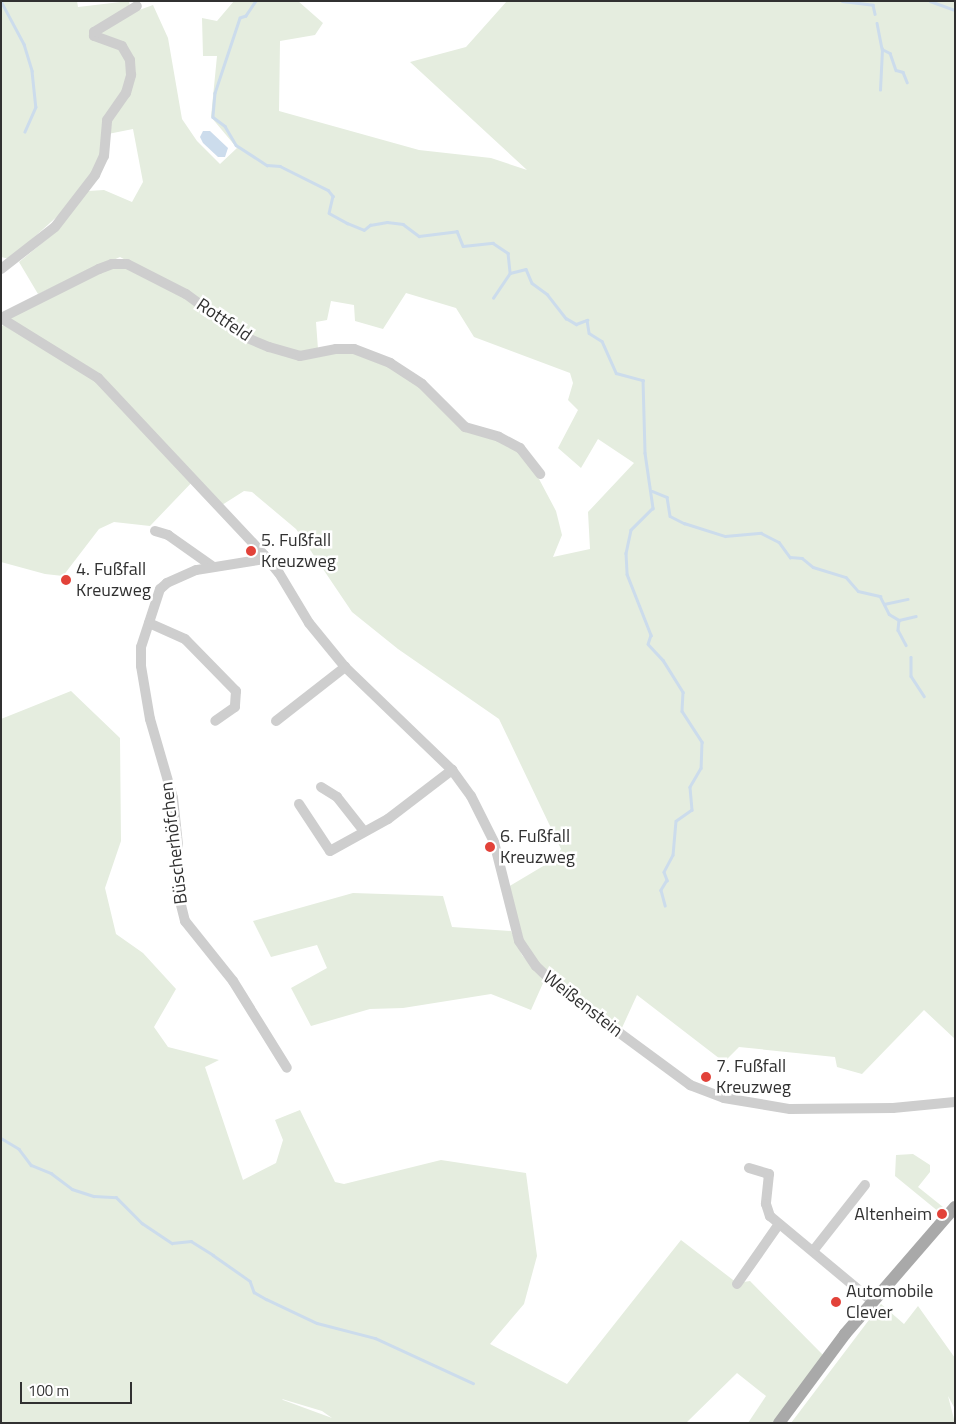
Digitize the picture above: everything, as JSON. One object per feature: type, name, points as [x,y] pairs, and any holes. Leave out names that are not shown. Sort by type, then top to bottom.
[{"type":"main road","points":[[779,1423],[872,1301],[955,1207]]},
{"type":"street","points":[[1,269],[55,228],[100,166],[107,120],[129,86],[130,60],[118,43],[94,36],[94,32],[137,6]]},
{"type":"street","name":"Rottfeld","points":[[1,318],[99,269],[127,264],[186,294],[245,337],[275,349],[300,356],[336,349],[354,349],[390,363],[422,384],[465,427],[500,437],[520,448],[540,474]]},
{"type":"street","name":"Weißenstein","points":[[1,318],[98,378],[279,572],[309,623],[345,667],[452,770],[471,796],[494,842],[515,930],[536,966],[574,1000],[690,1085],[740,1102],[807,1109],[955,1102]]},
{"type":"street","points":[[155,532],[168,535],[212,566]]},
{"type":"street","name":"Büscherhöfchen","points":[[265,556],[258,560],[212,566],[186,573],[160,589],[141,647],[141,666],[150,719],[173,798],[178,845],[178,893],[185,921],[233,981],[287,1068]]},
{"type":"street","points":[[149,623],[185,639],[236,692],[233,711],[215,721]]},
{"type":"street","points":[[276,721],[345,667]]},
{"type":"street","points":[[299,804],[330,851],[363,830],[388,819],[452,770]]},
{"type":"street","points":[[320,787],[337,797],[363,830]]},
{"type":"street","points":[[749,1168],[769,1174],[767,1210],[779,1224],[872,1301]]},
{"type":"street","points":[[813,1251],[865,1185]]},
{"type":"street","points":[[737,1284],[779,1224]]},
{"type":"shaded area","points":[[1,1],[77,1],[78,7],[129,1],[131,13],[153,5],[168,38],[182,119],[197,141],[220,164],[237,148],[211,117],[217,56],[203,56],[202,18],[217,21],[234,1],[298,1],[323,23],[315,35],[280,41],[279,111],[419,150],[491,158],[527,170],[410,62],[466,47],[507,1],[955,1],[955,1039],[924,1010],[862,1074],[837,1067],[835,1057],[739,1047],[724,1062],[637,995],[621,1030],[547,975],[526,948],[508,887],[555,859],[561,849],[499,719],[398,649],[352,612],[296,529],[252,492],[244,491],[222,505],[196,478],[150,526],[114,522],[99,529],[63,576],[45,574],[1,562],[1,327],[15,314],[42,299],[114,267],[129,269],[185,296],[244,339],[288,356],[300,359],[345,351],[376,358],[420,387],[464,429],[498,439],[518,450],[530,462],[556,511],[562,535],[553,557],[590,549],[588,512],[634,463],[598,439],[581,468],[558,448],[578,410],[568,400],[573,383],[570,373],[474,337],[456,308],[406,293],[383,329],[355,321],[354,305],[331,301],[327,320],[316,322],[318,349],[301,354],[246,335],[187,292],[120,257],[38,294],[19,262],[52,235],[88,191],[104,190],[132,202],[143,182],[133,129],[103,135],[98,165],[61,213],[10,259],[1,257]]},
{"type":"shaded area","points":[[71,691],[120,738],[121,841],[105,888],[116,934],[143,953],[176,989],[154,1027],[168,1047],[219,1060],[205,1067],[243,1180],[276,1163],[283,1140],[275,1120],[300,1110],[335,1182],[344,1184],[441,1160],[526,1173],[537,1256],[524,1304],[490,1344],[567,1384],[681,1240],[737,1283],[750,1281],[823,1355],[774,1423],[748,1423],[766,1396],[737,1373],[686,1423],[1,1423],[1,719]],"holes":[[[282,1399],[322,1411],[332,1418]]]},
{"type":"shaded area","points":[[353,893],[443,896],[452,927],[511,931],[522,955],[544,981],[531,1010],[491,994],[403,1008],[370,1009],[311,1026],[291,988],[327,968],[317,945],[271,957],[253,921]]},
{"type":"shaded area","points":[[913,1154],[930,1165],[930,1172],[918,1187],[943,1207],[939,1212],[895,1176],[896,1155]]},
{"type":"shaded area","points":[[881,1304],[904,1324],[918,1306],[955,1358],[955,1409],[948,1396],[955,1423],[791,1423]]},
{"type":"water","points":[[203,131],[210,131],[228,148],[225,157],[218,157],[203,143],[200,137]]},
{"type":"waterway","points":[[1,1],[24,44],[32,71],[36,107],[25,132]]},
{"type":"waterway","points":[[256,1],[246,16],[240,18],[215,93],[213,117],[225,126],[236,145],[267,165],[280,166],[328,190],[333,196],[329,213],[364,230],[370,225],[387,222],[403,224],[419,236],[457,231],[463,246],[493,243],[508,253],[510,273],[526,269],[532,283],[547,294],[566,318],[576,324],[587,320],[589,333],[602,341],[616,373],[643,380],[645,453],[653,508],[631,530],[626,553],[627,574],[651,635],[648,644],[663,660],[683,692],[682,711],[702,742],[701,768],[690,787],[692,810],[676,821],[673,855],[664,872],[667,880],[661,890],[665,905]]},
{"type":"waterway","points":[[842,1],[873,5],[875,14]]},
{"type":"waterway","points":[[930,1],[955,10]]},
{"type":"waterway","points":[[877,23],[882,49],[890,53],[896,70],[903,72],[907,82]]},
{"type":"waterway","points":[[880,90],[882,49]]},
{"type":"waterway","points":[[493,298],[510,273]]},
{"type":"waterway","points":[[652,491],[667,497],[670,516],[684,523],[725,536],[761,533],[779,542],[790,557],[802,558],[813,567],[846,577],[858,591],[880,596],[889,614],[899,620],[898,630],[906,645]]},
{"type":"waterway","points":[[884,604],[907,599]]},
{"type":"waterway","points":[[899,620],[916,616]]},
{"type":"waterway","points":[[911,657],[911,676],[924,696]]},
{"type":"waterway","points":[[1,1138],[19,1149],[31,1165],[51,1173],[72,1189],[94,1196],[116,1197],[142,1223],[172,1243],[191,1241],[250,1281],[254,1292],[266,1299],[317,1323],[375,1338],[473,1383]]},
{"type":"place","name":"5. Fußfall Kreuzweg","points":[[251,551]]},
{"type":"place","name":"4. Fußfall Kreuzweg","points":[[66,580]]},
{"type":"place","name":"6. Fußfall Kreuzweg","points":[[490,847]]},
{"type":"place","name":"7. Fußfall Kreuzweg","points":[[706,1077]]},
{"type":"place","name":"Altenheim","points":[[942,1214]]},
{"type":"place","name":"Automobile Clever","points":[[836,1302]]}]
